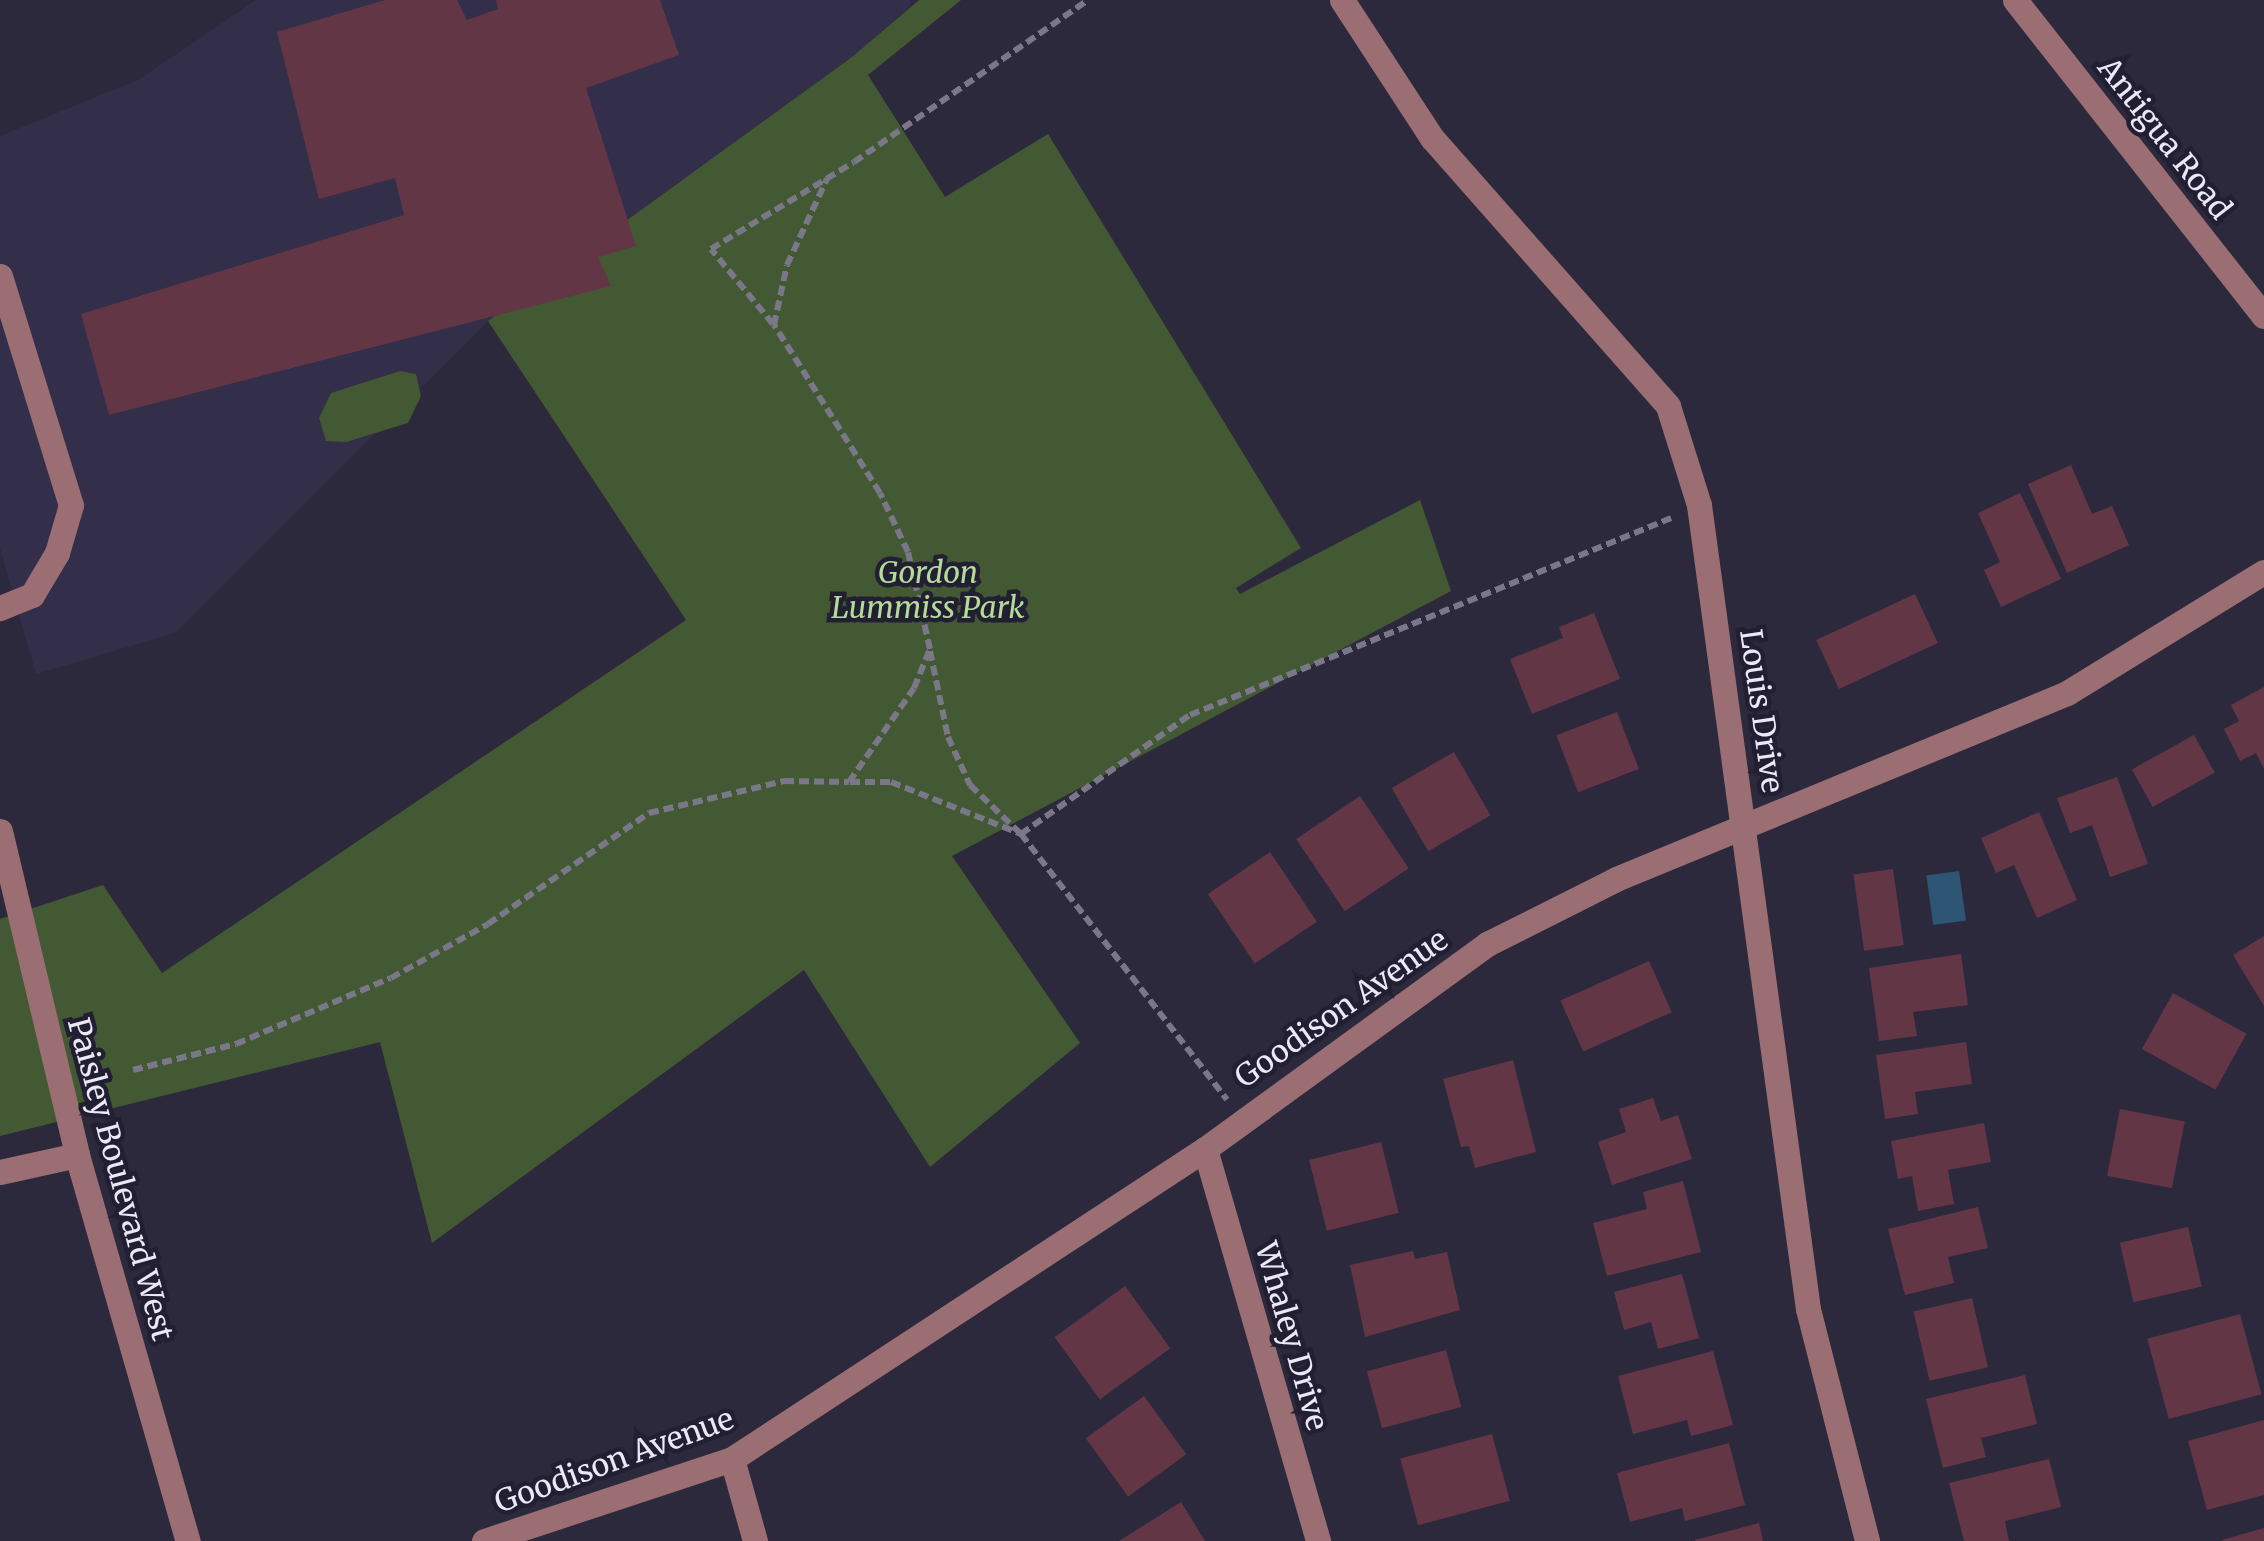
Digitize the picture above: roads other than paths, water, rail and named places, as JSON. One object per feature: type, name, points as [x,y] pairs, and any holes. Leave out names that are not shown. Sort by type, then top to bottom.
[{"type":"street","name":"Louis Drive","points":[[1342,0],[1432,138],[1668,406],[1699,504],[1746,826],[1808,1309],[1867,1541]]},
{"type":"street","name":"Antigua Road","points":[[2014,0],[2264,316]]},
{"type":"street","points":[[0,276],[71,505],[57,553],[32,595],[0,608]]},
{"type":"street","name":"Goodison Avenue","points":[[484,1541],[732,1459],[1205,1149],[1241,1119],[1487,944],[1616,879],[2067,693],[2264,572]]},
{"type":"street","name":"Paisley Boulevard West","points":[[0,832],[77,1154],[188,1541]]},
{"type":"street","name":"Whaley Drive","points":[[1205,1149],[1318,1541]]},
{"type":"street","points":[[0,1172],[77,1154]]},
{"type":"street","points":[[732,1459],[755,1541]]},
{"type":"water","points":[[1959,871],[1966,921],[1933,925],[1926,876]]},
{"type":"park label","name":"Gordon Lummiss Park","points":[[928,589]]}]
